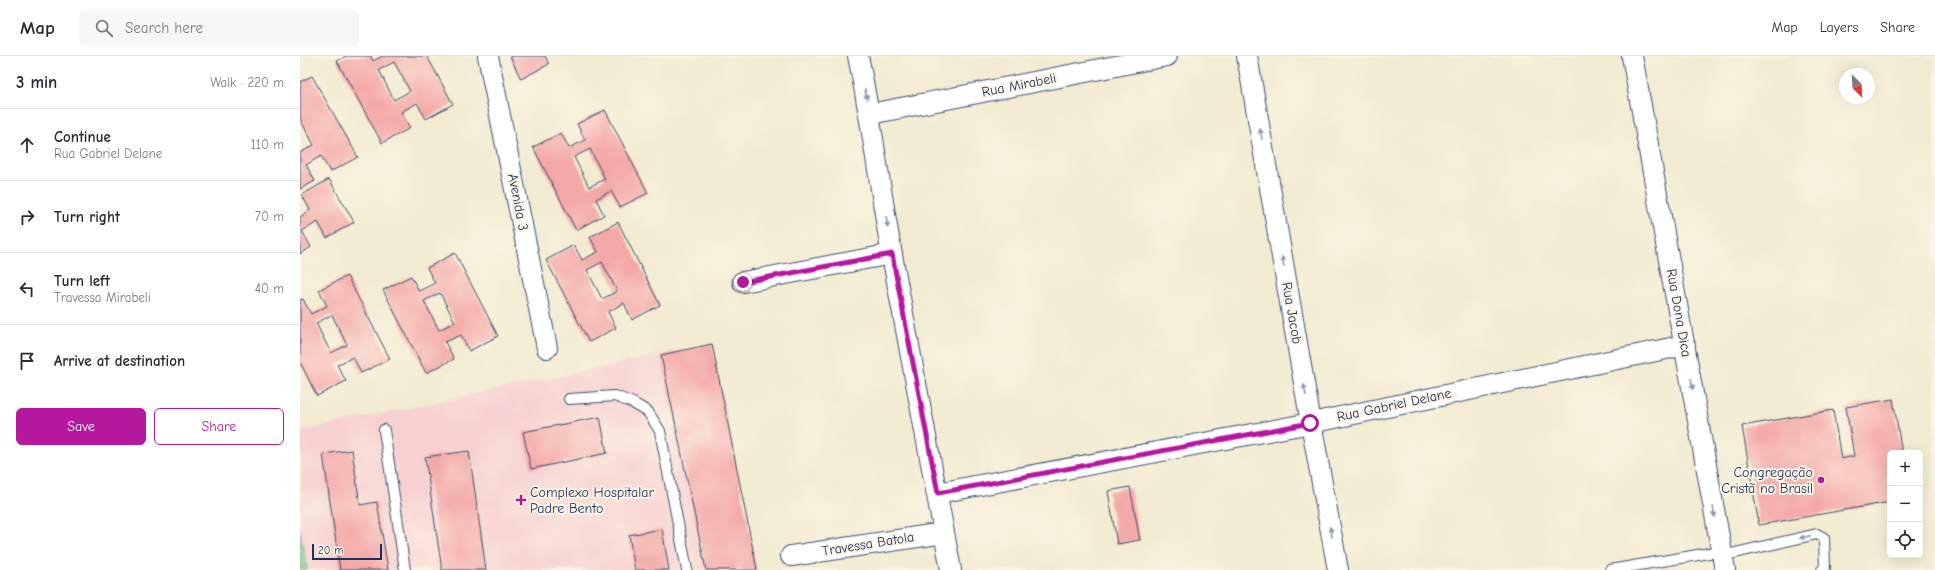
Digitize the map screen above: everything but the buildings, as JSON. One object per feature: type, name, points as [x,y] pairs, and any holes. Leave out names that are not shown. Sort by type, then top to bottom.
[{"type":"street","name":"Avenida 3","points":[[488,56],[547,348]]},
{"type":"street","points":[[858,56],[870,114],[892,254],[938,493],[950,570]]},
{"type":"street","name":"Rua Mirabeli","points":[[870,114],[1167,56]]},
{"type":"street","name":"Rua Jacob","points":[[1247,56],[1310,423],[1338,570]]},
{"type":"street","name":"Rua Dona Dica","points":[[1632,56],[1723,559]]},
{"type":"street","points":[[743,282],[892,254]]},
{"type":"street","name":"Rua Gabriel Delane","points":[[938,493],[1310,423],[1685,345]]},
{"type":"street","name":"Travessa Batola","points":[[791,556],[944,533]]},
{"type":"lane","points":[[569,399],[615,396],[633,403],[648,412],[660,431],[687,570]]},
{"type":"lane","points":[[384,430],[405,570]]},
{"type":"lane","points":[[1610,570],[1723,559],[1817,534],[1824,538],[1825,568],[1822,570]]},
{"type":"shaded area","name":"Complexo Hospitalar Padre Bento","points":[[712,344],[757,570],[300,570],[300,431]]},
{"type":"green space","points":[[300,531],[307,570],[300,570]]},
{"type":"place","name":"Congregação Cristã no Brasil","points":[[1821,480]]},
{"type":"place","name":"Complexo Hospitalar Padre Bento","points":[[521,500]]},
{"type":"route","points":[[743,282],[892,254],[938,493],[1310,423]]}]
